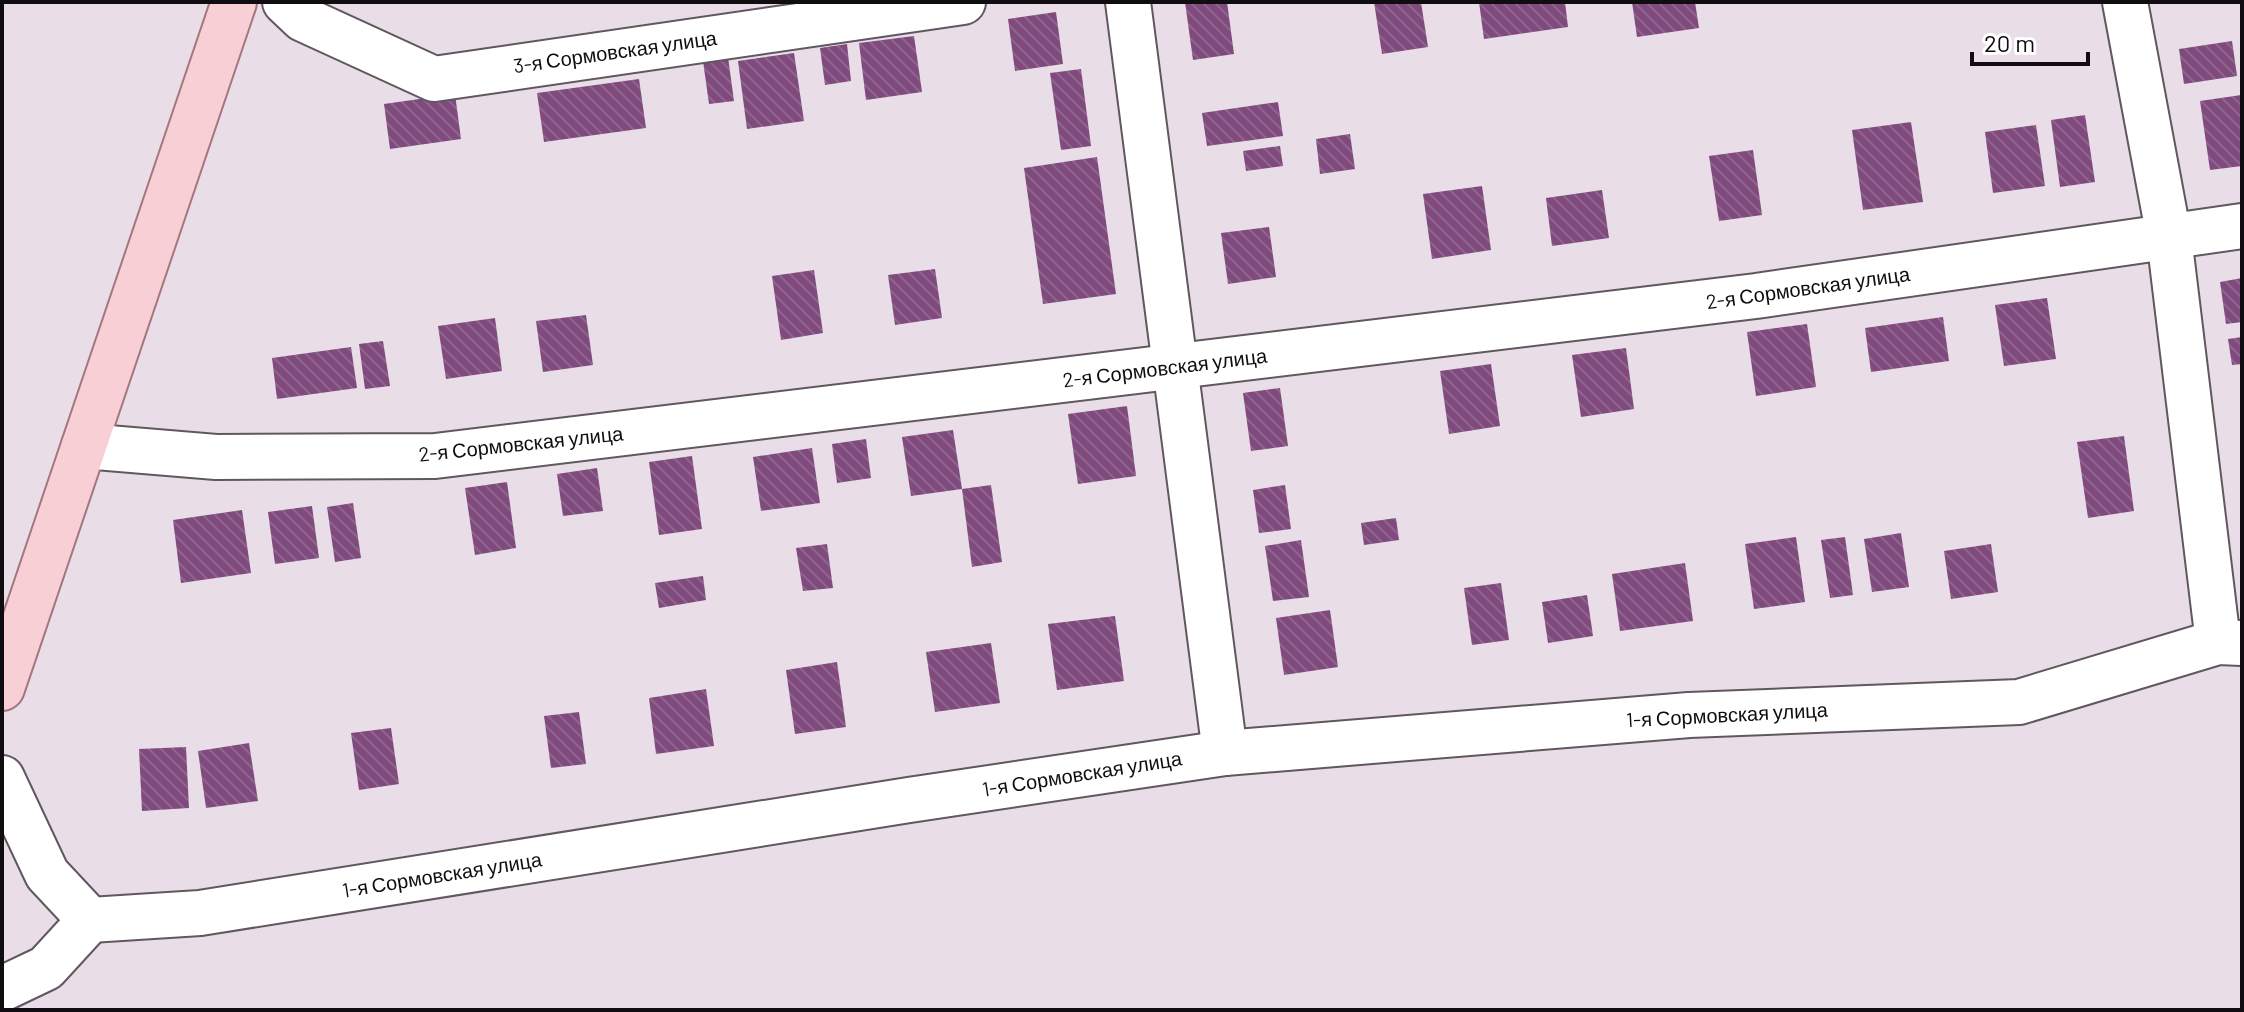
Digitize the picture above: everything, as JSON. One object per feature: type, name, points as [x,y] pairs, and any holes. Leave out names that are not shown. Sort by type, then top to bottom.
[{"type":"main road","points":[[2,688],[234,2]]},
{"type":"street","name":"3-я Сормовская улица","points":[[285,2],[303,19],[434,79],[963,2]]},
{"type":"street","points":[[1128,2],[1225,753]]},
{"type":"street","points":[[2125,2],[2169,237],[2230,642]]},
{"type":"street","name":"2-я Сормовская улица","points":[[84,446],[216,457],[435,456],[1756,296],[2242,226]]},
{"type":"street","name":"1-я Сормовская улица","points":[[90,920],[200,913],[1225,753],[1689,715],[2019,702],[2230,642]]},
{"type":"street","points":[[2,778],[47,874],[90,920],[46,968],[2,989]]},
{"type":"building","points":[[1185,2],[1227,2],[1234,54],[1193,60]]},
{"type":"building","points":[[1374,2],[1421,2],[1428,47],[1382,54]]},
{"type":"building","points":[[1479,2],[1565,2],[1568,27],[1484,39]]},
{"type":"building","points":[[1632,2],[1695,2],[1699,28],[1637,37]]},
{"type":"building","points":[[1056,12],[1063,64],[1015,71],[1008,19]]},
{"type":"building","points":[[914,36],[922,92],[866,100],[859,43]]},
{"type":"building","points":[[2232,41],[2237,76],[2184,84],[2179,49]]},
{"type":"building","points":[[847,44],[851,81],[825,85],[820,48]]},
{"type":"building","points":[[794,53],[804,121],[747,129],[738,61]]},
{"type":"building","points":[[728,57],[734,101],[709,104],[703,61]]},
{"type":"building","points":[[1081,69],[1091,146],[1061,150],[1050,73]]},
{"type":"building","points":[[639,79],[646,128],[544,142],[537,93]]},
{"type":"building","points":[[455,94],[461,139],[390,149],[384,104]]},
{"type":"building","points":[[2241,95],[2242,166],[2210,170],[2200,101]]},
{"type":"building","points":[[1278,102],[1283,136],[1207,146],[1202,113]]},
{"type":"building","points":[[2085,115],[2095,182],[2060,187],[2051,120]]},
{"type":"building","points":[[1911,122],[1923,202],[1863,210],[1852,130]]},
{"type":"building","points":[[2036,125],[2045,186],[1993,193],[1985,132]]},
{"type":"building","points":[[1350,134],[1355,169],[1320,174],[1316,139]]},
{"type":"building","points":[[1280,146],[1283,166],[1246,171],[1243,151]]},
{"type":"building","points":[[1753,150],[1762,215],[1719,221],[1709,156]]},
{"type":"building","points":[[1097,157],[1116,294],[1043,304],[1024,168]]},
{"type":"building","points":[[1482,186],[1491,250],[1432,259],[1423,194]]},
{"type":"building","points":[[1602,190],[1609,238],[1552,246],[1546,198]]},
{"type":"building","points":[[1269,227],[1276,277],[1228,284],[1221,233]]},
{"type":"building","points":[[935,269],[942,318],[895,325],[888,275]]},
{"type":"building","points":[[814,270],[823,333],[781,340],[772,276]]},
{"type":"building","points":[[2242,278],[2242,322],[2226,324],[2220,282]]},
{"type":"building","points":[[2047,298],[2056,359],[2004,366],[1995,305]]},
{"type":"building","points":[[586,315],[593,365],[543,372],[536,321]]},
{"type":"building","points":[[1943,317],[1949,361],[1871,372],[1865,328]]},
{"type":"building","points":[[495,318],[502,371],[446,379],[438,326]]},
{"type":"building","points":[[1807,324],[1816,387],[1756,396],[1747,332]]},
{"type":"building","points":[[2242,337],[2242,364],[2232,365],[2228,339]]},
{"type":"building","points":[[383,341],[390,386],[365,389],[359,344]]},
{"type":"building","points":[[351,347],[357,388],[277,399],[272,358]]},
{"type":"building","points":[[1626,348],[1634,409],[1581,417],[1572,355]]},
{"type":"building","points":[[1491,364],[1500,426],[1449,434],[1440,371]]},
{"type":"building","points":[[1280,388],[1288,446],[1251,451],[1243,393]]},
{"type":"building","points":[[1127,406],[1136,476],[1078,484],[1068,414]]},
{"type":"building","points":[[953,430],[962,489],[911,496],[902,437]]},
{"type":"building","points":[[2124,436],[2134,511],[2088,518],[2077,442]]},
{"type":"building","points":[[866,439],[871,478],[837,483],[832,444]]},
{"type":"building","points":[[812,448],[820,503],[761,511],[753,457]]},
{"type":"building","points":[[692,456],[702,529],[659,535],[649,462]]},
{"type":"building","points":[[597,468],[603,511],[563,516],[557,474]]},
{"type":"building","points":[[507,482],[516,548],[475,555],[465,488]]},
{"type":"building","points":[[991,485],[1002,562],[972,567],[962,489]]},
{"type":"building","points":[[1285,485],[1291,529],[1259,533],[1253,490]]},
{"type":"building","points":[[353,503],[361,558],[335,562],[327,507]]},
{"type":"building","points":[[312,506],[319,558],[275,564],[268,512]]},
{"type":"building","points":[[242,510],[251,573],[181,583],[173,520]]},
{"type":"building","points":[[1396,518],[1399,540],[1364,545],[1361,523]]},
{"type":"building","points":[[1901,533],[1909,587],[1872,592],[1864,539]]},
{"type":"building","points":[[1796,537],[1805,602],[1754,609],[1745,544]]},
{"type":"building","points":[[1845,537],[1853,595],[1830,598],[1821,540]]},
{"type":"building","points":[[1301,540],[1309,597],[1273,601],[1265,546]]},
{"type":"building","points":[[827,544],[833,588],[803,591],[796,548]]},
{"type":"building","points":[[1991,544],[1998,592],[1951,599],[1944,551]]},
{"type":"building","points":[[1685,563],[1693,621],[1620,631],[1612,574]]},
{"type":"building","points":[[703,576],[706,600],[659,608],[655,583]]},
{"type":"building","points":[[1501,583],[1509,640],[1472,645],[1464,588]]},
{"type":"building","points":[[1587,595],[1593,636],[1548,643],[1542,602]]},
{"type":"building","points":[[1330,610],[1338,667],[1284,675],[1276,618]]},
{"type":"building","points":[[1115,616],[1124,681],[1057,690],[1048,624]]},
{"type":"building","points":[[991,643],[1000,703],[935,712],[926,652]]},
{"type":"building","points":[[837,662],[846,727],[795,734],[786,670]]},
{"type":"building","points":[[706,689],[714,746],[656,754],[649,698]]},
{"type":"building","points":[[579,712],[586,764],[551,768],[544,716]]},
{"type":"building","points":[[391,728],[399,784],[359,790],[351,733]]},
{"type":"building","points":[[249,743],[258,801],[206,808],[198,751]]},
{"type":"building","points":[[186,747],[189,808],[142,811],[139,749]]}]
